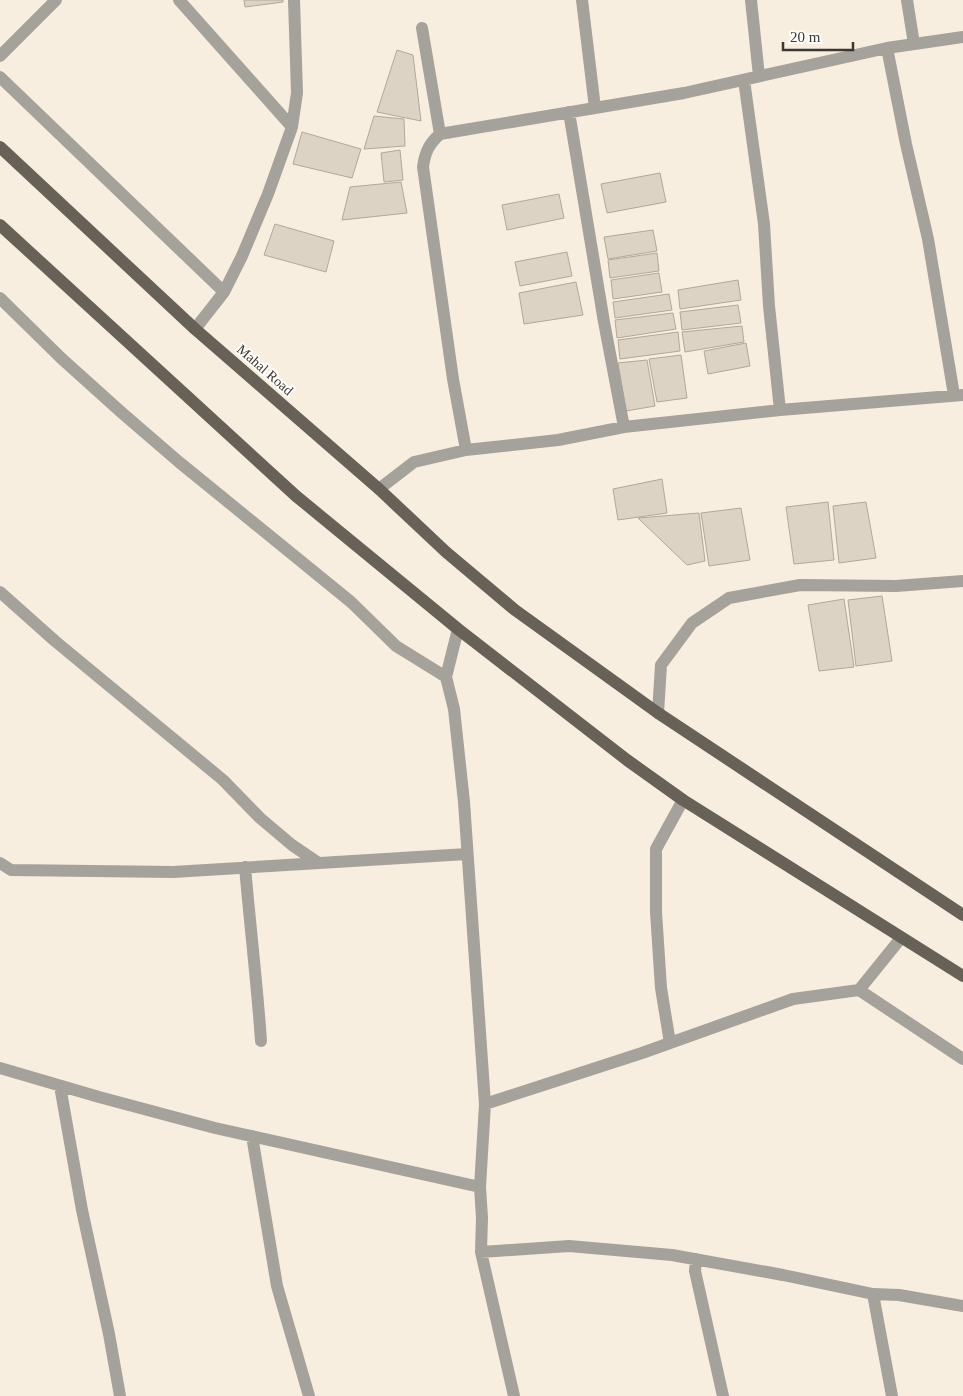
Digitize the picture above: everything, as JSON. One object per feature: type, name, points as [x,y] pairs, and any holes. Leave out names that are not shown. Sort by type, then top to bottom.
[{"type":"main road","name":"Mahal Road","points":[[0,147],[194,329],[379,490],[446,552],[515,610],[658,713],[962,913]]},
{"type":"main road","points":[[0,225],[296,496],[458,629],[619,754],[683,800],[963,976]]},
{"type":"street","points":[[0,56],[56,0]]},
{"type":"street","points":[[179,0],[292,127]]},
{"type":"street","points":[[194,329],[224,292],[242,256],[268,194],[292,127],[297,93],[294,0]]},
{"type":"street","points":[[582,0],[595,108]]},
{"type":"street","points":[[751,0],[760,76]]},
{"type":"street","points":[[908,0],[914,44]]},
{"type":"street","points":[[422,28],[440,134]]},
{"type":"street","points":[[466,450],[453,378],[423,167],[429,144],[440,134],[684,93],[886,48],[963,37]]},
{"type":"street","points":[[379,490],[414,462],[466,450],[558,440],[624,427],[780,410],[958,395],[928,238],[886,48]]},
{"type":"street","points":[[0,77],[224,292]]},
{"type":"street","points":[[744,80],[764,224],[769,306],[780,410]]},
{"type":"street","points":[[570,112],[604,322],[624,427]]},
{"type":"street","points":[[0,298],[61,358],[172,456],[344,597],[396,646],[446,678]]},
{"type":"street","points":[[658,713],[661,665],[692,622],[729,598],[800,585],[896,586],[963,581]]},
{"type":"street","points":[[0,592],[63,648],[223,780],[260,818],[285,840],[317,862]]},
{"type":"street","points":[[458,629],[446,678],[454,709],[467,854],[485,1104],[480,1187],[482,1218],[481,1252],[514,1396]]},
{"type":"street","points":[[670,1043],[661,988],[656,912],[656,849],[683,800]]},
{"type":"street","points":[[0,863],[11,870],[37,872],[173,872],[467,854]]},
{"type":"street","points":[[245,867],[261,1040]]},
{"type":"street","points":[[859,990],[901,938]]},
{"type":"street","points":[[485,1104],[670,1043],[792,999],[859,990],[963,1059]]},
{"type":"street","points":[[0,1068],[205,1126],[480,1187]]},
{"type":"street","points":[[60,1086],[82,1210],[109,1334],[120,1396]]},
{"type":"street","points":[[252,1136],[277,1286],[309,1396]]},
{"type":"street","points":[[481,1252],[569,1246],[672,1255],[783,1275],[873,1294],[900,1295],[963,1306]]},
{"type":"street","points":[[696,1260],[695,1271],[723,1396]]},
{"type":"street","points":[[873,1294],[892,1396]]},
{"type":"building","points":[[244,0],[283,0],[283,2],[245,7]]},
{"type":"building","points":[[397,50],[413,55],[421,121],[377,112]]},
{"type":"building","points":[[374,116],[404,119],[405,146],[364,149]]},
{"type":"building","points":[[302,132],[361,149],[352,178],[293,164]]},
{"type":"building","points":[[400,150],[403,180],[384,182],[381,153]]},
{"type":"building","points":[[660,173],[666,202],[607,213],[601,184]]},
{"type":"building","points":[[401,182],[407,213],[342,220],[350,187]]},
{"type":"building","points":[[559,194],[564,218],[507,230],[502,205]]},
{"type":"building","points":[[275,224],[334,241],[326,272],[264,255]]},
{"type":"building","points":[[653,230],[657,251],[608,259],[604,237]]},
{"type":"building","points":[[567,252],[572,276],[520,286],[515,262]]},
{"type":"building","points":[[657,253],[659,271],[610,278],[608,260]]},
{"type":"building","points":[[659,273],[662,292],[613,299],[611,280]]},
{"type":"building","points":[[738,280],[741,300],[680,309],[678,290]]},
{"type":"building","points":[[576,282],[583,315],[524,324],[519,293]]},
{"type":"building","points":[[669,294],[672,310],[615,318],[613,302]]},
{"type":"building","points":[[738,305],[741,323],[682,330],[680,312]]},
{"type":"building","points":[[673,313],[676,329],[617,338],[615,320]]},
{"type":"building","points":[[742,326],[744,342],[685,352],[682,332]]},
{"type":"building","points":[[678,332],[680,351],[620,359],[618,340]]},
{"type":"building","points":[[746,343],[750,366],[708,374],[704,351]]},
{"type":"building","points":[[681,355],[687,398],[657,402],[649,359]]},
{"type":"building","points":[[647,360],[655,406],[626,411],[618,363]]},
{"type":"building","points":[[662,479],[667,513],[618,520],[613,489]]},
{"type":"building","points":[[828,502],[834,560],[794,564],[786,507]]},
{"type":"building","points":[[866,502],[876,558],[839,563],[833,506]]},
{"type":"building","points":[[741,508],[750,560],[709,566],[701,513]]},
{"type":"building","points":[[699,513],[705,561],[687,565],[638,518]]},
{"type":"building","points":[[882,596],[892,661],[856,666],[848,600]]},
{"type":"building","points":[[844,599],[854,667],[819,671],[808,605]]}]
